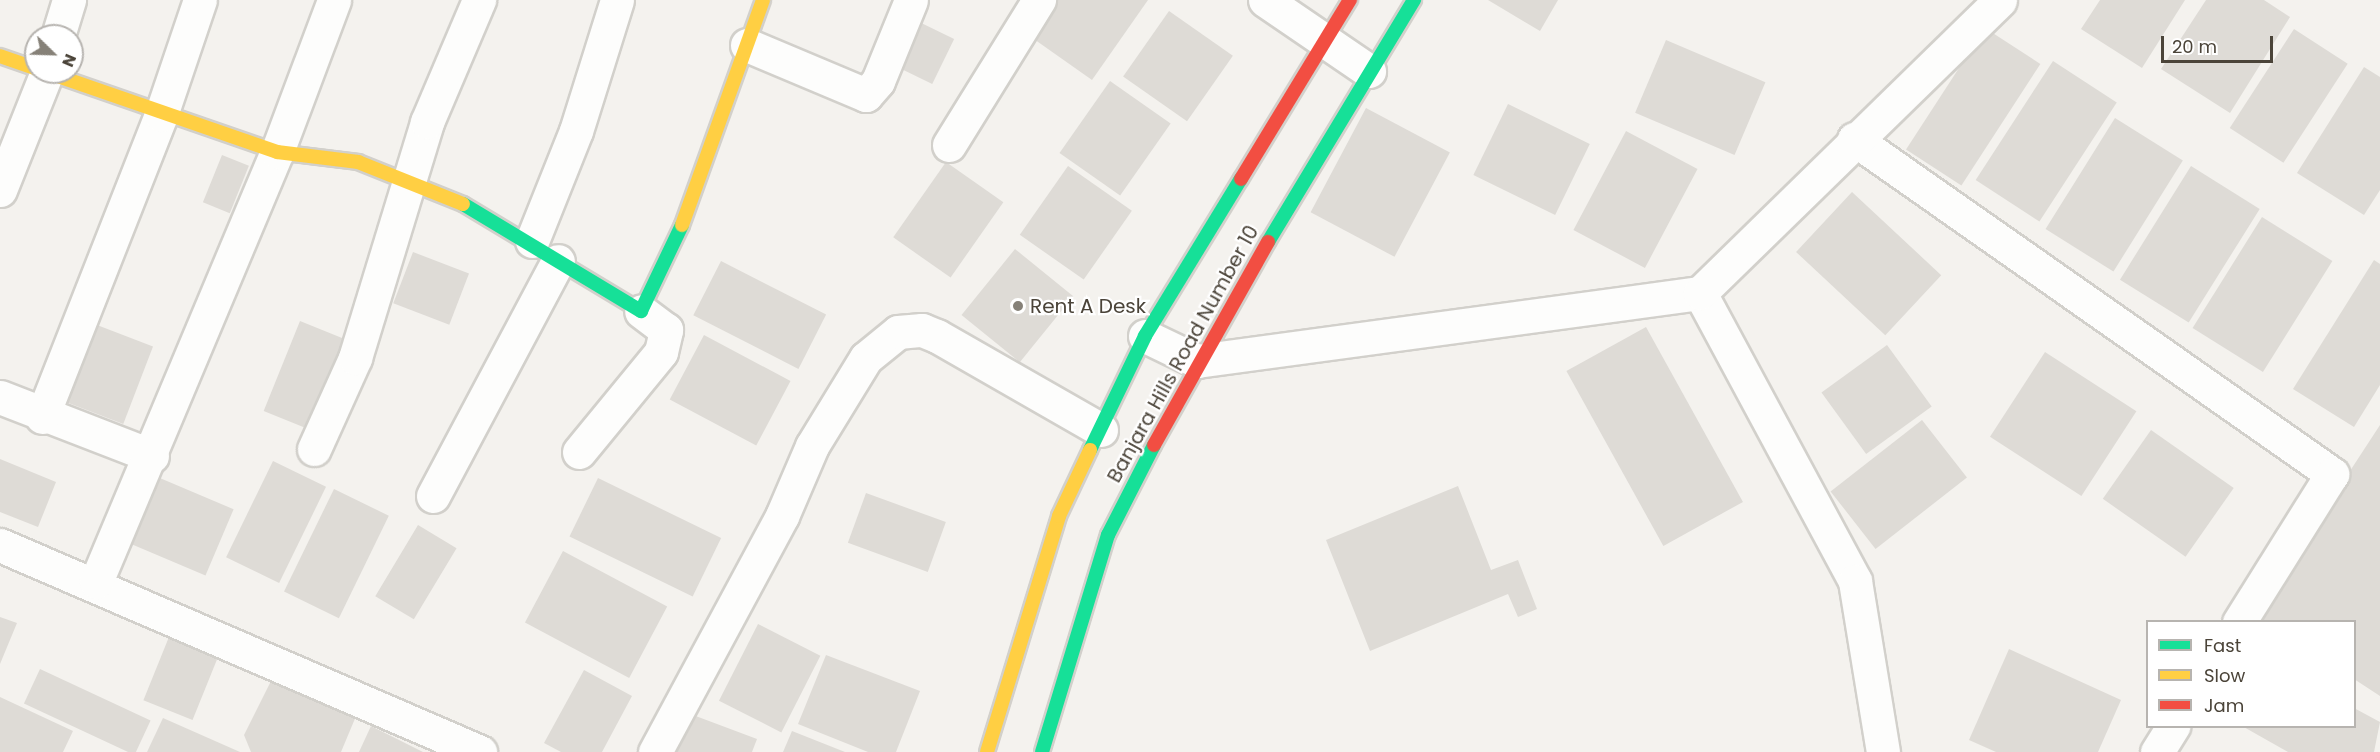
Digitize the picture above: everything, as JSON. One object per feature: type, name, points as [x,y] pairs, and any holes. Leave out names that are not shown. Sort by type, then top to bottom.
[{"type":"main road","points":[[75,84],[161,115],[277,152],[358,162],[412,183],[481,212],[532,241],[558,261],[641,311],[679,234],[763,0]]},
{"type":"main road","name":"Banjara Hills Road Number 10","points":[[987,752],[1059,516],[1145,336],[1350,0]]},
{"type":"main road","name":"Banjara Hills Road Number 10","points":[[1042,752],[1108,535],[1197,361],[1369,70],[1414,0]]},
{"type":"main road","points":[[0,56],[24,65]]},
{"type":"street","points":[[62,24],[69,0]]},
{"type":"street","points":[[42,417],[161,115],[200,0]]},
{"type":"street","points":[[96,582],[152,456],[277,152],[334,0]]},
{"type":"street","points":[[314,449],[355,358],[412,183],[427,122],[479,0]]},
{"type":"street","points":[[532,241],[576,131],[618,0]]},
{"type":"street","points":[[747,45],[866,94],[878,81],[911,0]]},
{"type":"street","points":[[949,145],[1039,0]]},
{"type":"street","points":[[1265,0],[1323,42],[1369,70]]},
{"type":"street","points":[[1145,336],[1197,361],[1700,293],[1854,139],[2000,0]]},
{"type":"street","points":[[0,190],[43,84]]},
{"type":"street","points":[[1854,139],[2332,474],[2241,620]]},
{"type":"street","points":[[432,496],[558,261]]},
{"type":"street","points":[[1700,293],[1855,580],[1883,752]]},
{"type":"street","points":[[579,452],[661,352],[666,330],[641,311]]},
{"type":"street","points":[[655,752],[782,516],[812,446],[866,358],[898,332],[922,330],[937,336],[1101,430]]},
{"type":"street","points":[[0,397],[42,417],[152,456]]},
{"type":"street","points":[[0,545],[96,582],[480,752]]},
{"type":"street","points":[[2157,752],[2172,728]]},
{"type":"building","points":[[1057,0],[1148,0],[1092,80],[1031,37]]},
{"type":"building","points":[[1488,0],[1558,0],[1540,31]]},
{"type":"building","points":[[2100,0],[2185,0],[2142,68],[2081,29]]},
{"type":"building","points":[[2206,0],[2264,0],[2290,17],[2230,113],[2161,69]]},
{"type":"building","points":[[1169,11],[1233,56],[1187,121],[1123,77]]},
{"type":"building","points":[[911,18],[954,39],[932,84],[889,63]]},
{"type":"building","points":[[1985,28],[2040,64],[1961,186],[1906,150]]},
{"type":"building","points":[[2294,29],[2348,64],[2283,163],[2230,128]]},
{"type":"building","points":[[1666,40],[1765,82],[1735,155],[1635,113]]},
{"type":"building","points":[[2053,61],[2117,102],[2039,221],[1976,180]]},
{"type":"building","points":[[2364,67],[2380,77],[2380,190],[2364,215],[2297,173]]},
{"type":"building","points":[[1110,81],[1171,123],[1120,196],[1060,153]]},
{"type":"building","points":[[1508,104],[1590,144],[1555,215],[1473,175]]},
{"type":"building","points":[[1366,108],[1450,153],[1394,257],[1311,212]]},
{"type":"building","points":[[2115,118],[2183,160],[2113,271],[2046,229]]},
{"type":"building","points":[[1626,131],[1698,169],[1645,268],[1573,230]]},
{"type":"building","points":[[222,155],[249,166],[230,213],[203,202]]},
{"type":"building","points":[[946,162],[1003,202],[951,278],[893,237]]},
{"type":"building","points":[[1068,166],[1132,211],[1084,280],[1020,235]]},
{"type":"building","points":[[2191,166],[2260,209],[2189,323],[2120,280]]},
{"type":"building","points":[[1852,192],[1941,275],[1885,335],[1796,252]]},
{"type":"building","points":[[2262,217],[2332,261],[2263,372],[2193,328]]},
{"type":"building","name":"Rent A Desk","points":[[1015,249],[1073,296],[1020,362],[962,315]]},
{"type":"building","points":[[413,252],[469,274],[449,325],[393,303]]},
{"type":"building","points":[[2374,260],[2380,264],[2380,385],[2354,427],[2293,389]]},
{"type":"building","points":[[721,261],[826,315],[798,369],[693,315]]},
{"type":"building","points":[[300,321],[350,341],[314,431],[264,411]]},
{"type":"building","points":[[97,325],[153,347],[123,424],[67,402]]},
{"type":"building","points":[[1646,327],[1743,502],[1663,546],[1566,371]]},
{"type":"building","points":[[704,335],[791,381],[756,445],[670,399]]},
{"type":"building","points":[[1887,345],[1932,406],[1866,454],[1821,393]]},
{"type":"building","points":[[2045,352],[2136,411],[2081,496],[1990,437]]},
{"type":"building","points":[[1922,420],[1967,478],[1876,549],[1831,491]]},
{"type":"building","points":[[2380,425],[2380,696],[2356,680],[2356,620],[2263,620],[2256,615]]},
{"type":"building","points":[[2151,430],[2234,488],[2186,557],[2103,499]]},
{"type":"building","points":[[0,459],[56,482],[38,527],[0,512]]},
{"type":"building","points":[[273,461],[326,487],[279,583],[226,557]]},
{"type":"building","points":[[148,473],[234,509],[205,576],[120,539]]},
{"type":"building","points":[[598,478],[721,538],[693,596],[570,536]]},
{"type":"building","points":[[1458,486],[1491,570],[1518,560],[1537,609],[1518,617],[1508,594],[1370,651],[1326,540]]},
{"type":"building","points":[[334,489],[389,516],[339,618],[284,591]]},
{"type":"building","points":[[866,493],[946,522],[928,572],[848,543]]},
{"type":"building","points":[[418,525],[457,548],[414,619],[375,596]]},
{"type":"building","points":[[563,551],[667,606],[629,678],[525,623]]},
{"type":"building","points":[[0,617],[17,623],[0,664]]},
{"type":"building","points":[[758,624],[820,656],[781,732],[719,701]]},
{"type":"building","points":[[173,627],[222,647],[193,720],[143,700]]},
{"type":"building","points":[[2009,649],[2121,700],[2098,752],[1996,752],[1969,740]]},
{"type":"building","points":[[826,655],[920,691],[896,752],[868,752],[798,724]]},
{"type":"building","points":[[40,669],[151,721],[136,752],[128,752],[24,703]]},
{"type":"building","points":[[584,670],[632,696],[602,752],[561,752],[544,743]]},
{"type":"building","points":[[275,673],[359,709],[341,752],[251,752],[244,735]]},
{"type":"building","points":[[0,697],[73,731],[63,752],[0,752]]},
{"type":"building","points":[[2356,709],[2380,722],[2374,752],[2288,752],[2246,728],[2356,728]]},
{"type":"building","points":[[685,712],[757,739],[752,752],[670,752]]},
{"type":"building","points":[[163,718],[240,752],[147,752]]},
{"type":"building","points":[[371,726],[423,752],[359,752]]},
{"type":"building","points":[[792,731],[845,752],[783,752]]},
{"type":"traffic: fast","points":[[1268,242],[1414,0]]},
{"type":"traffic: fast","points":[[1090,450],[1145,336],[1241,179]]},
{"type":"traffic: fast","points":[[463,204],[641,311],[682,225]]},
{"type":"traffic: fast","points":[[1042,752],[1108,535],[1154,445]]},
{"type":"traffic: slow","points":[[682,225],[763,0]]},
{"type":"traffic: slow","points":[[0,56],[277,152],[358,162],[463,204]]},
{"type":"traffic: slow","points":[[987,752],[1059,516],[1090,450]]},
{"type":"traffic: jam","points":[[1241,179],[1350,0]]},
{"type":"traffic: jam","points":[[1154,445],[1268,242]]},
{"type":"place","name":"Rent A Desk","points":[[1018,306]]}]
